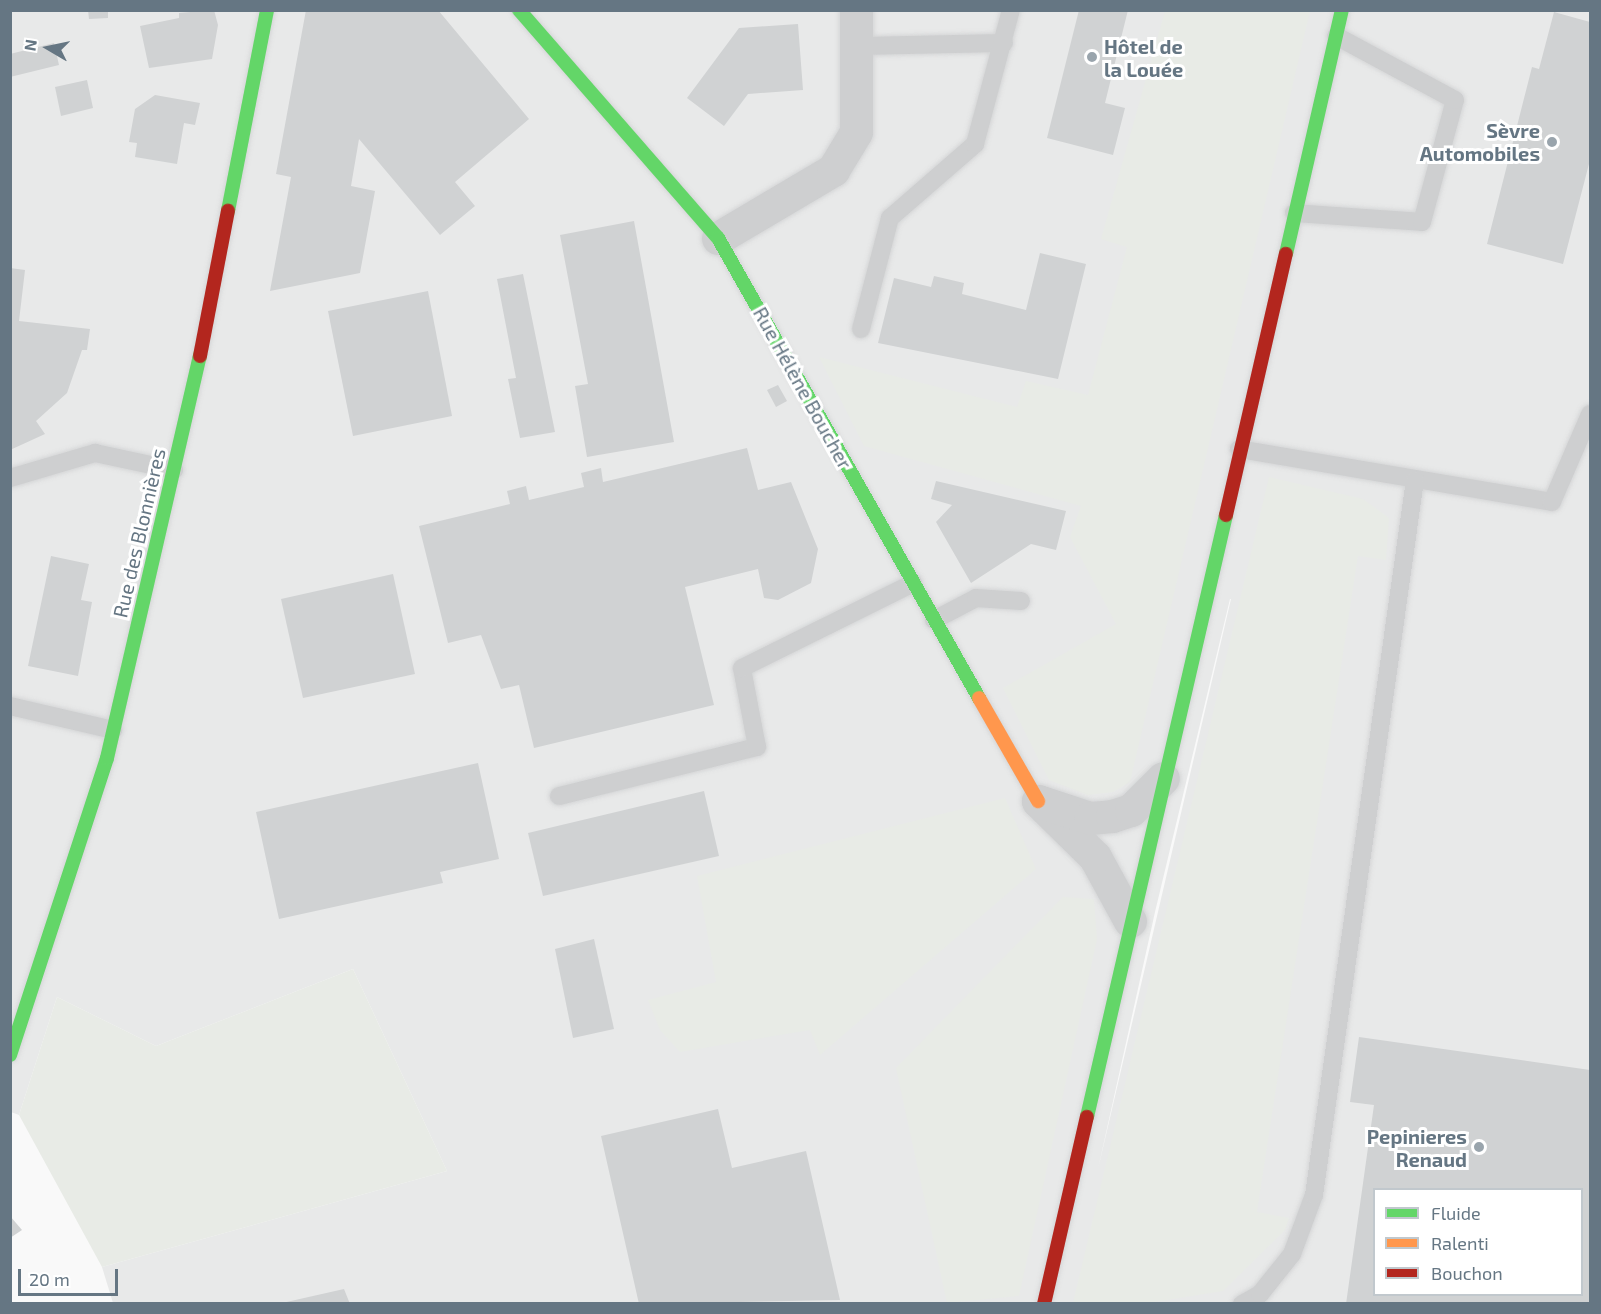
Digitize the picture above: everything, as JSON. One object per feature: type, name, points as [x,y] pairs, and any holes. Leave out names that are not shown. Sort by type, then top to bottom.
[{"type":"street","name":"Rue des Blonnières","points":[[10,1055],[113,730],[174,470],[267,10]]},
{"type":"street","name":"Rue Hélène Boucher","points":[[519,10],[718,238],[1038,801],[1095,857],[1130,921]]},
{"type":"street","points":[[718,238],[833,171],[856,132],[858,46],[856,10]]},
{"type":"street","points":[[1044,1304],[1130,921],[1342,10]]},
{"type":"street","points":[[1038,801],[1090,818],[1112,816],[1131,810],[1163,778]]},
{"type":"lane","points":[[861,329],[890,218],[975,144],[1004,43],[1011,10]]},
{"type":"lane","points":[[1294,213],[1422,222],[1455,100],[1336,36]]},
{"type":"lane","points":[[858,46],[1004,43]]},
{"type":"lane","points":[[1239,449],[1552,502],[1590,414]]},
{"type":"lane","points":[[10,478],[95,453],[174,470]]},
{"type":"lane","points":[[1242,1304],[1260,1294],[1292,1254],[1314,1195],[1415,480]]},
{"type":"lane","points":[[559,796],[757,747],[742,668],[913,583]]},
{"type":"lane","points":[[934,620],[976,598],[1021,601]]},
{"type":"lane","points":[[10,706],[113,730]]},
{"type":"shaded area","points":[[10,11],[1590,11],[1590,1303],[113,1303],[102,1267],[447,1171],[353,969],[156,1046],[57,997],[19,1115],[11,1112]],"holes":[[[1231,599],[1098,1169],[1155,912]]]},
{"type":"shaded area","points":[[1165,11],[1310,11],[1130,782],[1113,792],[1088,795],[1049,780],[1003,688],[1116,624],[1070,537],[1081,506],[864,446],[819,357],[1017,407],[1026,381],[1088,395],[1127,247],[1101,239]]},
{"type":"shaded area","points":[[1269,477],[1363,499],[1389,518],[1386,560],[1358,556],[1257,1212],[1289,1218],[1285,1230],[1223,1291],[1148,1303],[1073,1303]]},
{"type":"shaded area","points":[[1005,798],[1036,869],[820,1055],[810,1030],[680,1052],[660,1030],[648,1000],[716,982],[697,876]]},
{"type":"shaded area","points":[[1063,897],[1094,899],[1097,939],[1019,1296],[947,1303],[896,1068]]},
{"type":"shaded area","points":[[353,969],[447,1171],[102,1267],[19,1115],[57,997],[156,1046]]},
{"type":"building","points":[[88,10],[108,10],[108,18],[89,19]]},
{"type":"building","points":[[214,10],[218,25],[212,59],[149,68],[140,26],[179,18],[179,13]]},
{"type":"building","points":[[306,10],[438,10],[529,119],[455,182],[475,206],[440,235],[359,139],[351,186],[375,191],[360,273],[270,291],[291,177],[276,174]]},
{"type":"building","name":"Hôtel de la Louée","points":[[1079,10],[1128,10],[1105,103],[1125,108],[1113,155],[1047,138]]},
{"type":"building","name":"Sèvre Automobiles","points":[[1554,12],[1590,22],[1590,160],[1563,264],[1487,244],[1532,67],[1539,69]]},
{"type":"building","points":[[798,24],[803,90],[748,94],[724,126],[687,98],[739,28]]},
{"type":"building","points":[[54,43],[59,65],[10,77],[10,54]]},
{"type":"building","points":[[87,80],[93,108],[61,116],[55,87]]},
{"type":"building","points":[[155,95],[200,103],[195,125],[184,123],[177,164],[135,157],[137,143],[129,142],[135,109]]},
{"type":"building","points":[[634,221],[674,442],[587,457],[575,386],[588,384],[560,235]]},
{"type":"building","points":[[1040,253],[1086,264],[1058,379],[878,343],[894,278],[931,287],[934,276],[964,283],[962,294],[1026,310]]},
{"type":"building","points":[[10,268],[25,270],[19,321],[90,329],[87,350],[82,350],[67,393],[36,421],[45,434],[10,450]]},
{"type":"building","points":[[523,274],[555,432],[520,438],[508,379],[516,378],[497,279]]},
{"type":"building","points":[[428,291],[452,416],[353,436],[328,311]]},
{"type":"building","points":[[778,385],[787,401],[776,407],[767,390]]},
{"type":"building","points":[[747,448],[758,490],[791,482],[818,549],[811,583],[778,600],[764,598],[758,569],[685,587],[714,705],[534,748],[519,685],[501,689],[481,635],[448,643],[419,526],[510,504],[507,491],[526,486],[529,500],[584,487],[581,473],[601,468],[603,482]]},
{"type":"building","points":[[936,481],[1066,511],[1056,550],[1031,544],[971,583],[936,522],[952,505],[931,499]]},
{"type":"building","points":[[51,556],[89,564],[81,600],[92,602],[78,676],[28,666]]},
{"type":"building","points":[[393,574],[415,674],[303,698],[281,599]]},
{"type":"building","points":[[478,763],[499,859],[440,872],[443,883],[279,919],[256,812]]},
{"type":"building","points":[[704,791],[719,856],[543,896],[528,833]]},
{"type":"building","points":[[594,939],[614,1029],[573,1038],[555,949]]},
{"type":"building","name":"Pepinieres Renaud","points":[[1359,1037],[1590,1070],[1590,1304],[1346,1304],[1374,1105],[1350,1102]]},
{"type":"building","points":[[718,1109],[732,1168],[806,1151],[840,1300],[639,1304],[601,1136]]},
{"type":"building","points":[[10,1216],[22,1230],[10,1238]]},
{"type":"building","points":[[344,1289],[350,1304],[282,1304],[282,1303]]},
{"type":"traffic: fast","points":[[228,211],[267,10]]},
{"type":"traffic: fast","points":[[519,10],[718,238],[979,698]]},
{"type":"traffic: fast","points":[[1286,254],[1342,10]]},
{"type":"traffic: fast","points":[[10,1055],[107,758],[200,356]]},
{"type":"traffic: fast","points":[[1087,1117],[1226,515]]},
{"type":"traffic: slow","points":[[979,698],[1038,801]]},
{"type":"traffic: jam","points":[[200,356],[228,211]]},
{"type":"traffic: jam","points":[[1226,515],[1286,254]]},
{"type":"traffic: jam","points":[[1044,1304],[1087,1117]]},
{"type":"place","name":"Hôtel de la Louée","points":[[1092,57]]},
{"type":"place","name":"Sèvre Automobiles","points":[[1552,142]]},
{"type":"place","name":"Pepinieres Renaud","points":[[1479,1147]]}]
